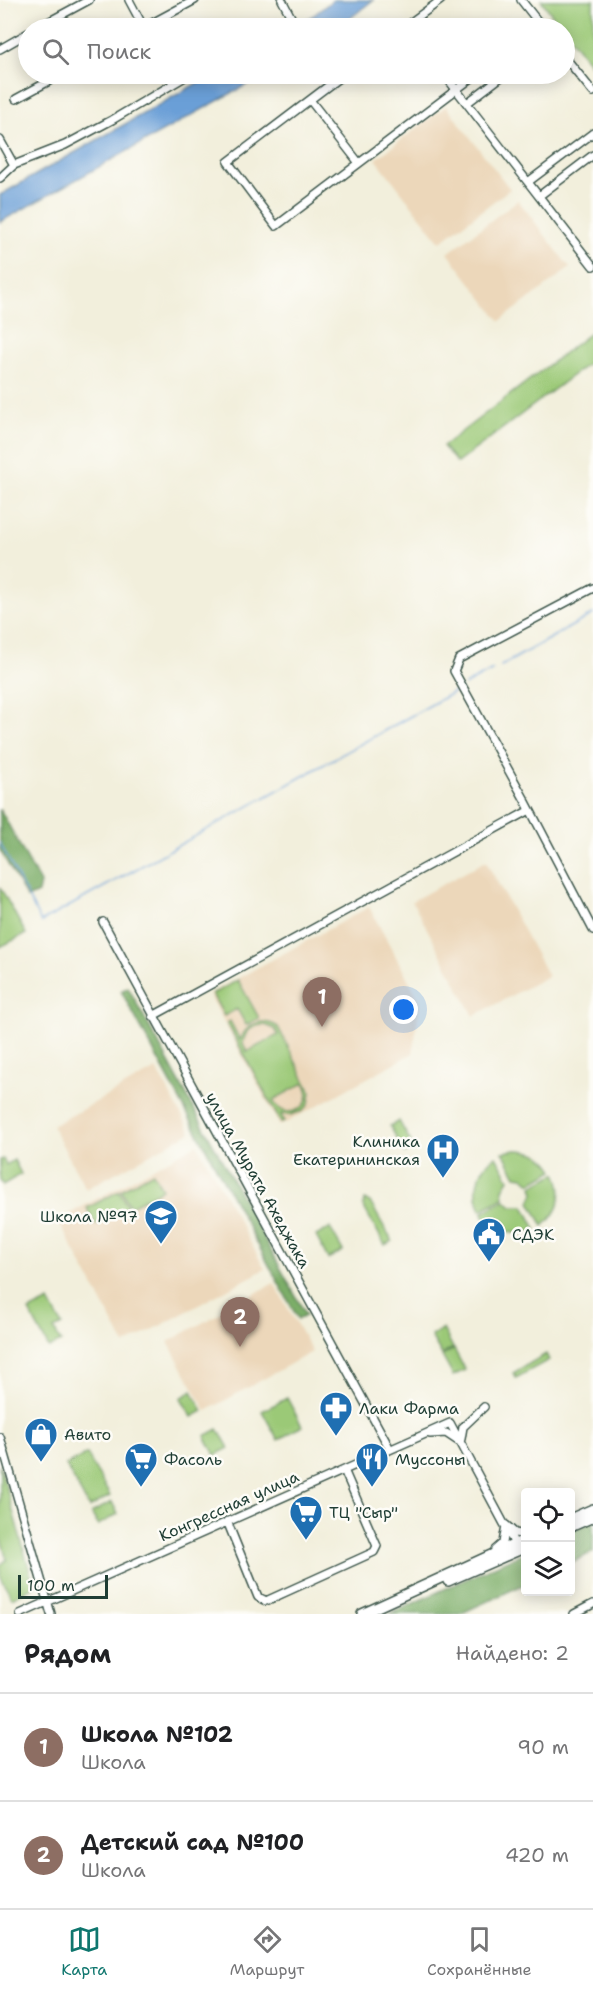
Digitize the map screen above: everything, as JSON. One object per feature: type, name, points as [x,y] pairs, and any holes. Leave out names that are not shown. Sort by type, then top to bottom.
[{"type":"highway","points":[[575,1516],[593,1508]]},
{"type":"highway","points":[[575,1525],[593,1517]]},
{"type":"highway","points":[[360,1614],[520,1547]]},
{"type":"highway","points":[[374,1614],[520,1547]]},
{"type":"street","points":[[56,18],[89,0]]},
{"type":"street","points":[[129,0],[139,18]]},
{"type":"street","points":[[162,18],[195,0]]},
{"type":"street","points":[[282,0],[291,18]]},
{"type":"street","points":[[418,18],[441,0]]},
{"type":"street","points":[[521,0],[534,18]]},
{"type":"street","points":[[0,49],[18,39]]},
{"type":"street","points":[[575,70],[593,92]]},
{"type":"street","points":[[16,99],[44,84]]},
{"type":"street","points":[[0,178],[14,165],[65,145],[171,84]]},
{"type":"street","points":[[331,84],[228,162],[276,226],[463,84]]},
{"type":"street","points":[[452,84],[593,266]]},
{"type":"street","points":[[467,103],[492,84]]},
{"type":"street","points":[[310,100],[359,163]]},
{"type":"street","points":[[528,182],[593,133]]},
{"type":"street","points":[[0,140],[14,165]]},
{"type":"street","points":[[539,196],[593,155]]},
{"type":"street","points":[[593,588],[459,659],[454,671],[593,930]]},
{"type":"street","points":[[153,1016],[530,810]]},
{"type":"street","name":"улица Мурата Ахеджака","points":[[103,922],[390,1449]]},
{"type":"street","points":[[484,1407],[463,1427],[462,1444],[506,1526],[520,1547]]},
{"type":"street","name":"Конгрессная улица","points":[[20,1614],[450,1423],[462,1444]]},
{"type":"street","points":[[424,1434],[446,1433],[462,1444]]},
{"type":"street","points":[[0,1437],[51,1614]]},
{"type":"street","points":[[227,1521],[258,1598],[266,1601],[377,1549],[344,1470]]},
{"type":"street","points":[[506,1526],[521,1535]]},
{"type":"street","points":[[360,1614],[404,1590],[494,1550],[503,1543],[506,1526]]},
{"type":"street","points":[[574,1614],[593,1604]]},
{"type":"shaded area","points":[[446,106],[510,189],[440,242],[376,159]]},
{"type":"shaded area","points":[[518,200],[570,268],[500,321],[448,253]]},
{"type":"shaded area","points":[[486,861],[548,976],[474,1016],[412,901]]},
{"type":"shaded area","points":[[369,907],[420,1001],[413,1053],[280,1126],[209,994]]},
{"type":"shaded area","points":[[156,1069],[191,1132],[86,1189],[52,1126]]},
{"type":"shaded area","name":"Школа №97","points":[[197,1144],[265,1269],[125,1345],[58,1220]]},
{"type":"shaded area","points":[[274,1283],[312,1352],[206,1411],[168,1342]]},
{"type":"green space","points":[[541,0],[593,0],[593,68],[575,44],[575,18],[554,18]]},
{"type":"green space","points":[[593,331],[593,360],[457,463],[443,446]]},
{"type":"green space","points":[[0,809],[40,883],[38,893],[27,898],[0,850]]},
{"type":"green space","points":[[0,887],[26,934],[0,947]]},
{"type":"green space","points":[[238,980],[259,1018],[246,1025],[237,1009],[224,1016],[212,994]]},
{"type":"green space","points":[[128,987],[306,1315],[298,1319],[121,991]]},
{"type":"green space","points":[[230,1021],[240,1040],[247,1029],[256,1023],[266,1022],[278,1027],[311,1092],[309,1104],[303,1111],[290,1115],[281,1114],[284,1121],[281,1123],[227,1023]],"holes":[[[265,1025],[275,1029],[278,1035],[247,1052],[243,1043],[246,1035],[253,1028]],[[304,1083],[307,1091],[304,1105],[292,1112],[278,1107],[273,1100]]]},
{"type":"green space","points":[[399,1121],[414,1148],[405,1153],[390,1126]]},
{"type":"green space","points":[[516,1150],[538,1155],[554,1170],[531,1183],[523,1177],[516,1176],[503,1152]]},
{"type":"green space","points":[[496,1156],[509,1179],[503,1189],[504,1198],[481,1210],[477,1195],[478,1180],[484,1167]]},
{"type":"green space","points":[[3,1159],[6,1165],[14,1160],[21,1174],[3,1185],[0,1180],[0,1160]]},
{"type":"green space","points":[[153,1172],[162,1189],[130,1207],[121,1190]]},
{"type":"green space","points":[[556,1173],[560,1187],[559,1202],[549,1221],[543,1226],[530,1202],[534,1193],[532,1186]]},
{"type":"green space","points":[[119,1191],[128,1208],[96,1225],[87,1208]]},
{"type":"green space","points":[[365,1200],[370,1202],[392,1241],[385,1245],[363,1206]]},
{"type":"green space","points":[[505,1200],[512,1206],[524,1206],[536,1229],[521,1233],[506,1232],[487,1220],[482,1213]]},
{"type":"green space","points":[[330,1228],[343,1251],[328,1259],[316,1236]]},
{"type":"green space","points":[[49,1301],[62,1325],[54,1329],[61,1342],[49,1348],[29,1311]]},
{"type":"green space","points":[[443,1329],[453,1348],[442,1355],[431,1336]]},
{"type":"green space","points":[[454,1349],[465,1370],[453,1376],[442,1356]]},
{"type":"green space","points":[[546,1354],[549,1360],[516,1378],[513,1373]]},
{"type":"green space","points":[[192,1391],[203,1411],[192,1417],[181,1398]]},
{"type":"green space","points":[[287,1398],[302,1426],[278,1440],[262,1411]]},
{"type":"green space","points":[[218,1429],[229,1448],[215,1455],[205,1436]]},
{"type":"green space","points":[[87,1454],[110,1496],[89,1508],[66,1465]]},
{"type":"green space","points":[[0,1465],[34,1586],[12,1598],[0,1575],[0,1566],[7,1559],[0,1536]]},
{"type":"green space","points":[[112,1502],[118,1514],[98,1525],[91,1513]]},
{"type":"green space","points":[[593,1521],[593,1552],[575,1561],[575,1542],[575,1529]]},
{"type":"green space","points":[[521,1554],[521,1586],[460,1614],[390,1614]]},
{"type":"water","points":[[333,0],[373,0],[350,18],[309,18]]},
{"type":"water","points":[[195,84],[248,84],[0,222],[0,195]]},
{"type":"waterway","points":[[501,666],[593,614]]},
{"type":"waterway","points":[[465,685],[493,670]]},
{"type":"waterway","points":[[0,843],[41,922],[461,688]]},
{"type":"place","name":"Школа №102","points":[[322,1027]]},
{"type":"place","name":"Клиника Екатерининская","points":[[443,1179]]},
{"type":"place","name":"Школа №97","points":[[161,1245]]},
{"type":"place","name":"СДЭК","points":[[489,1263]]},
{"type":"place","name":"Детский сад №100","points":[[240,1347]]},
{"type":"place","name":"Лаки Фарма","points":[[336,1437]]},
{"type":"place","name":"Авито","points":[[41,1463]]},
{"type":"place","name":"Фасоль","points":[[141,1488]]},
{"type":"place","name":"Муссоны","points":[[372,1488]]},
{"type":"place","name":"ТЦ \"Сыр\"","points":[[306,1541]]}]
